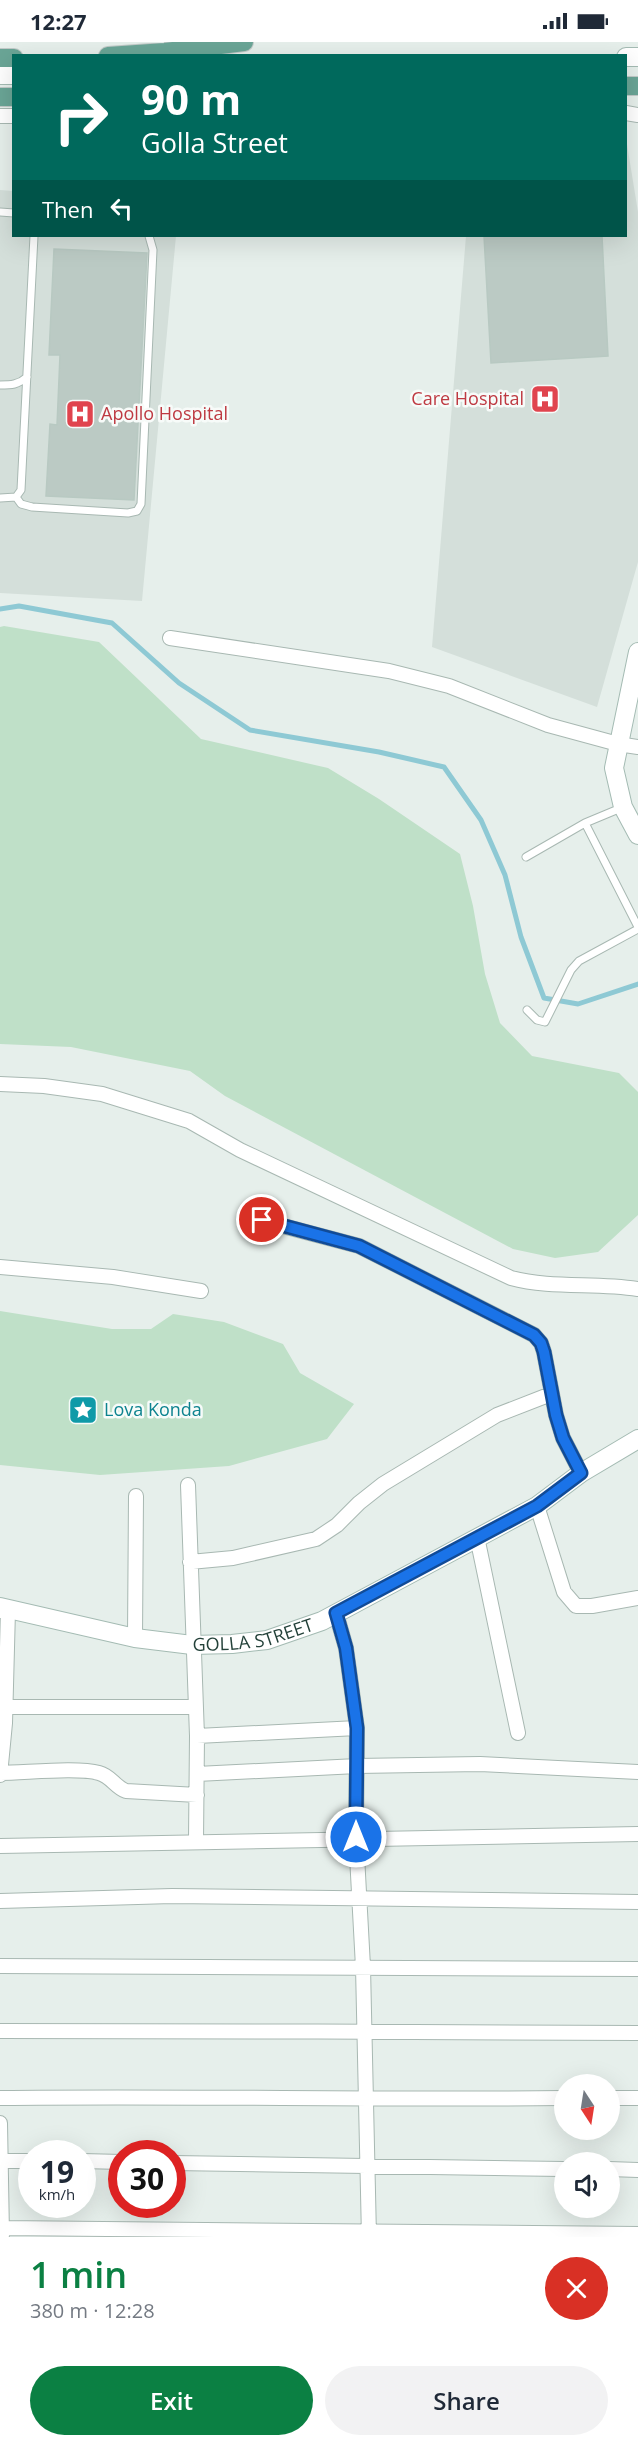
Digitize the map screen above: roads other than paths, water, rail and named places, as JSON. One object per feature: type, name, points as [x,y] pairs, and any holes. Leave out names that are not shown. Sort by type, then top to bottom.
[{"type":"main road","points":[[136,54],[244,42]]},
{"type":"street","points":[[170,638],[389,671],[449,686],[548,725],[618,744],[638,747]]},
{"type":"street","points":[[638,651],[615,768],[623,807],[638,835]]},
{"type":"street","points":[[0,1084],[44,1086],[102,1094],[189,1121],[261,1161],[511,1278],[527,1282],[586,1283],[638,1289]]},
{"type":"street","points":[[245,1216],[359,1246],[534,1335],[541,1343],[563,1438],[581,1473]]},
{"type":"street","points":[[0,1267],[113,1277],[201,1291]]},
{"type":"street","points":[[190,1562],[233,1558],[316,1539],[337,1525],[383,1484],[497,1415],[551,1394]]},
{"type":"street","name":"GOLLA STREET","points":[[3,1609],[135,1638],[192,1645],[267,1640],[295,1632],[336,1613],[537,1506],[581,1473],[638,1439]]},
{"type":"street","points":[[188,1485],[197,1736],[196,1841]]},
{"type":"street","points":[[135,1638],[136,1497]]},
{"type":"street","points":[[537,1506],[564,1592],[576,1606],[592,1606],[638,1598]]},
{"type":"street","points":[[477,1537],[518,1732]]},
{"type":"street","points":[[3,1609],[5,1707],[0,1774],[90,1772],[109,1777],[118,1788],[126,1791],[197,1795]]},
{"type":"street","points":[[336,1613],[346,1648],[357,1728],[356,1837],[363,1967],[369,2234]]},
{"type":"street","points":[[5,1707],[195,1707]]},
{"type":"street","points":[[197,1736],[357,1728]]},
{"type":"street","points":[[197,1774],[357,1766],[480,1764],[638,1772]]},
{"type":"street","points":[[0,1846],[356,1837],[638,1834]]},
{"type":"street","points":[[0,1901],[172,1896],[638,1902]]},
{"type":"street","points":[[0,1966],[638,1969]]},
{"type":"street","points":[[0,2031],[239,2029],[364,2033],[638,2033]]},
{"type":"street","points":[[0,2098],[157,2097],[366,2100],[554,2098]]},
{"type":"street","points":[[620,2098],[638,2098]]},
{"type":"street","points":[[0,2123],[2,2233],[638,2234]]},
{"type":"street","points":[[1,2160],[18,2161]]},
{"type":"street","points":[[186,2163],[554,2169]]},
{"type":"street","points":[[620,2169],[638,2169]]},
{"type":"lane","points":[[16,497],[21,490],[34,237]]},
{"type":"lane","points":[[16,497],[21,504],[32,507],[128,513],[137,511],[141,504],[153,250],[149,237]]},
{"type":"lane","points":[[0,384],[20,383],[27,377]]},
{"type":"lane","points":[[0,498],[16,497]]},
{"type":"lane","points":[[526,857],[585,823],[623,807]]},
{"type":"lane","points":[[527,1011],[540,1022],[545,1022],[571,970],[579,961],[638,928],[585,823]]},
{"type":"waterway","points":[[0,609],[19,606],[112,623],[179,683],[250,730],[379,752],[444,767],[481,820],[505,875],[521,937],[544,998],[578,1004],[638,984]]},
{"type":"place","name":"Care Hospital","points":[[545,399]]},
{"type":"place","name":"Apollo Hospital","points":[[80,414]]},
{"type":"place","name":"Lova Konda","points":[[83,1410]]}]
